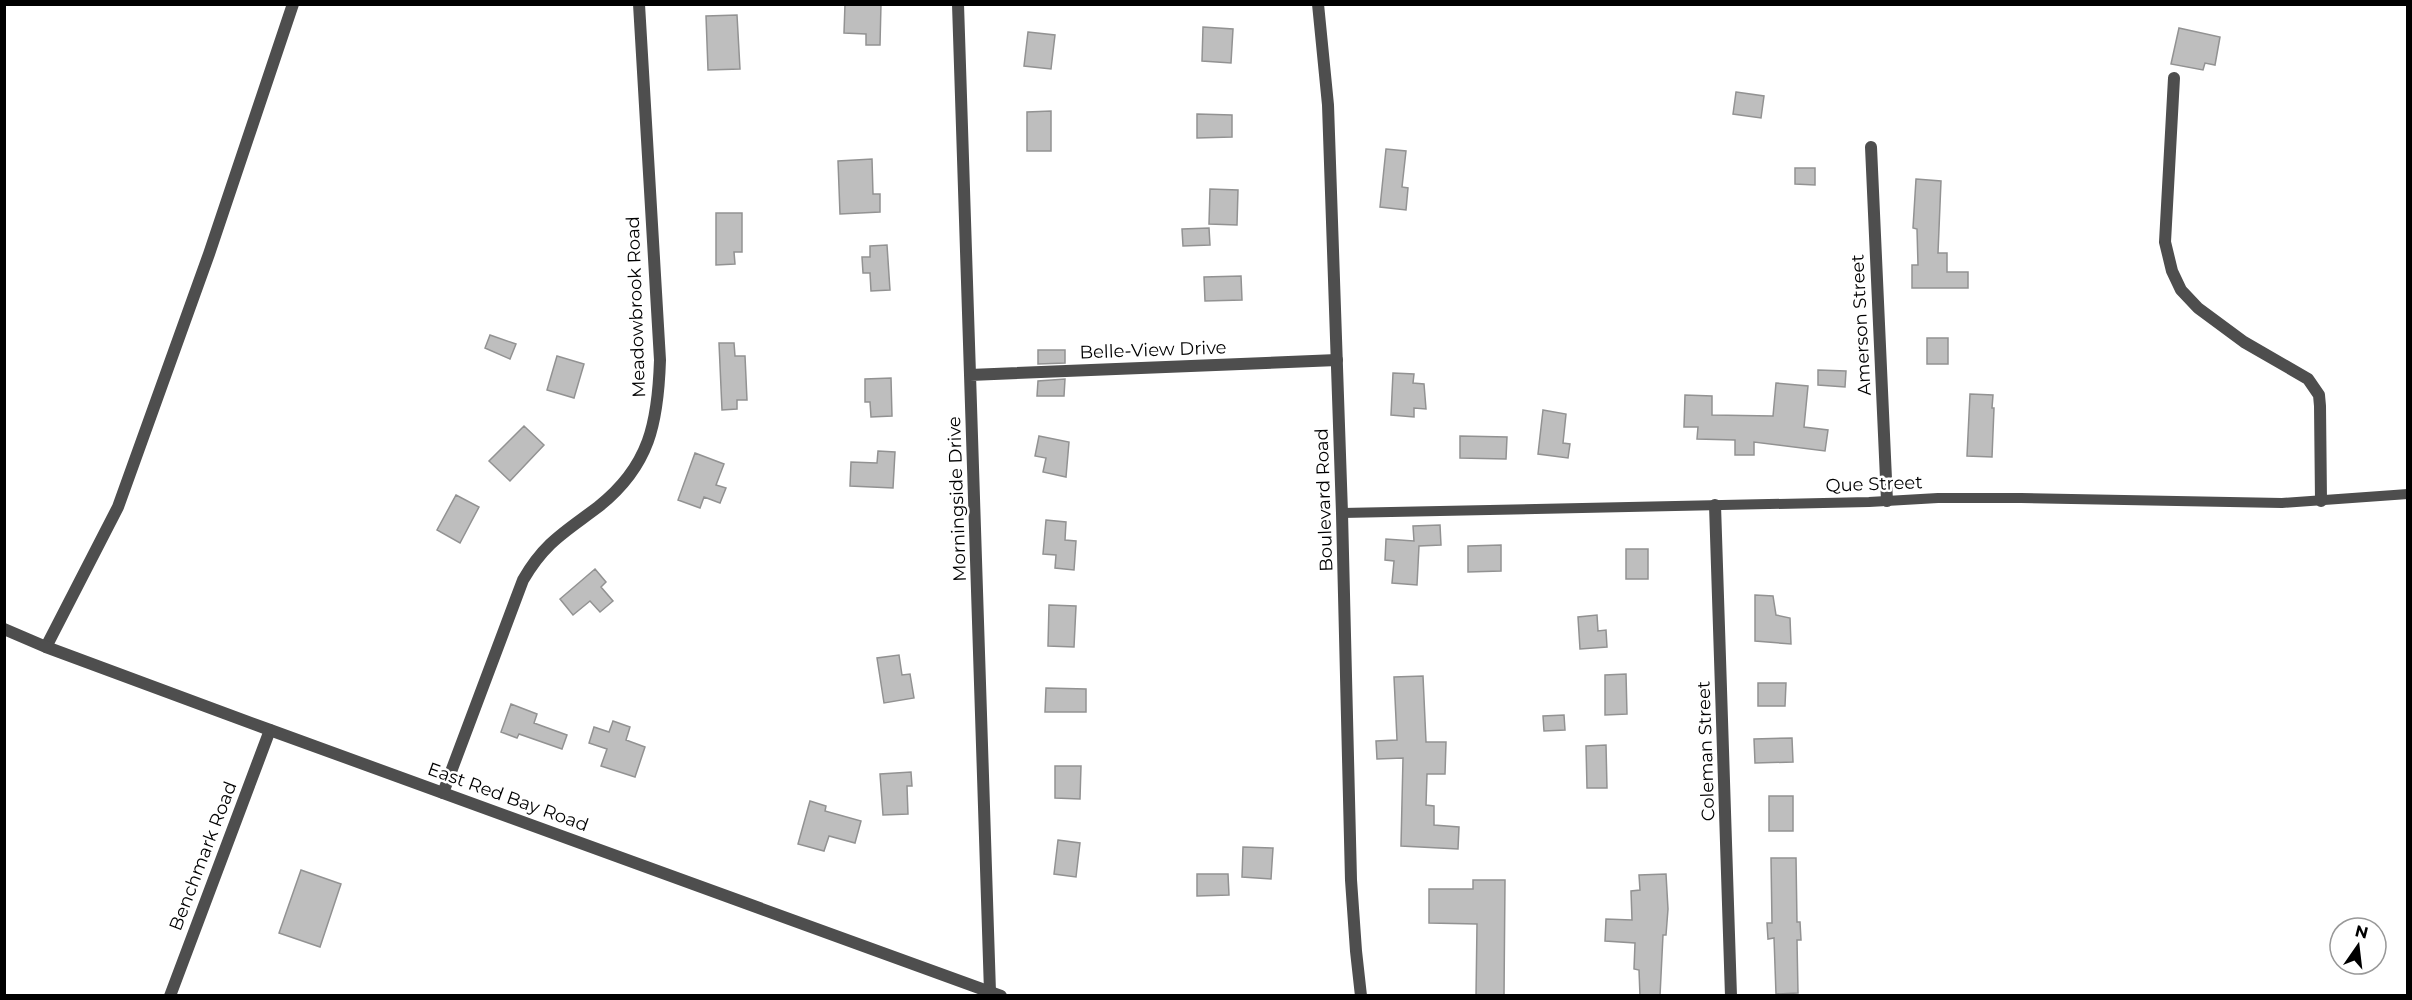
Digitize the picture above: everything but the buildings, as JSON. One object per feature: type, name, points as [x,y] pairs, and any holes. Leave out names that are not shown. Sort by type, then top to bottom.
[{"type":"street","points":[[46,647],[118,507],[209,254],[292,4]]},
{"type":"street","name":"Meadowbrook Road","points":[[443,793],[523,579],[541,551],[615,492],[638,463],[652,431],[658,403],[660,360],[639,4]]},
{"type":"street","name":"Morningside Drive","points":[[958,4],[970,375],[995,994]]},
{"type":"street","name":"Boulevard Road","points":[[1318,4],[1328,105],[1342,513],[1351,880],[1361,996]]},
{"type":"street","points":[[2174,78],[2165,242],[2172,271],[2181,290],[2198,308],[2244,342],[2308,379],[2314,386],[2320,406],[2321,501]]},
{"type":"street","name":"Amerson Street","points":[[1871,147],[1887,501]]},
{"type":"street","name":"Belle-View Drive","points":[[970,375],[1337,360]]},
{"type":"street","name":"Coleman Street","points":[[1715,505],[1731,996]]},
{"type":"street","name":"East Red Bay Road","points":[[4,629],[46,647],[270,730],[995,994]]},
{"type":"street","name":"Benchmark Road","points":[[170,996],[270,730]]},
{"type":"lane","name":"Que Street","points":[[1342,513],[2009,498],[2282,503],[2408,494]]}]
